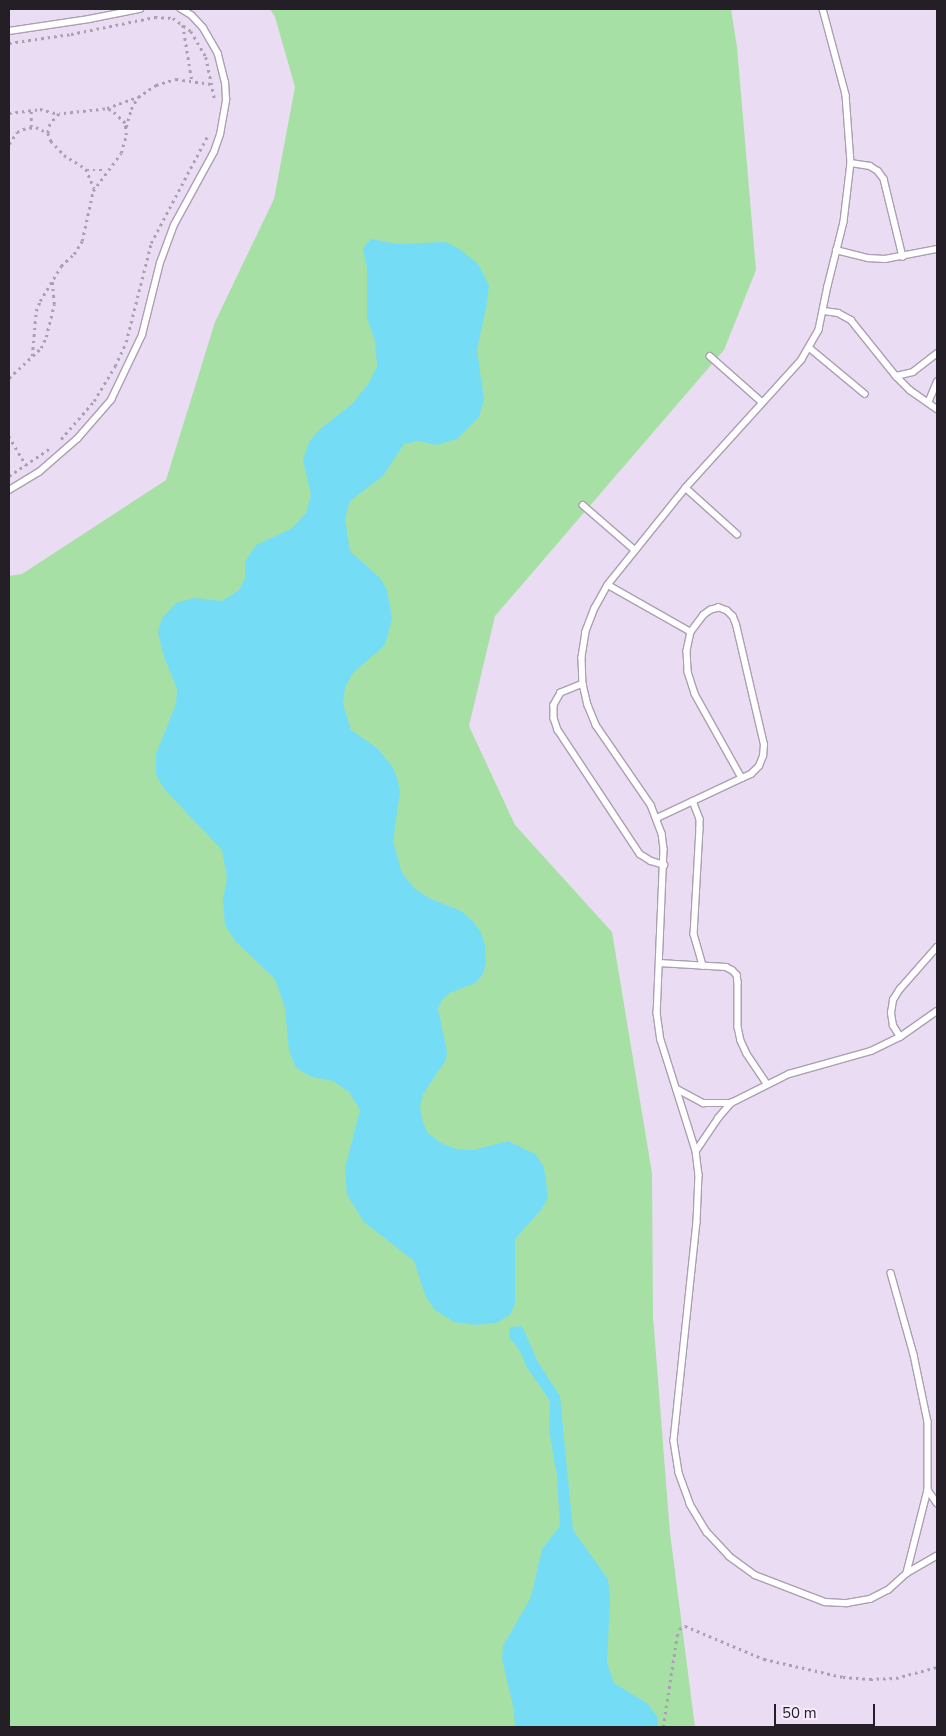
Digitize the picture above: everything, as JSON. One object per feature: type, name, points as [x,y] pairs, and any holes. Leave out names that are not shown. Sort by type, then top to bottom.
[{"type":"lane","points":[[9,31],[140,9]]},
{"type":"lane","points":[[9,490],[34,476],[78,439],[111,400],[142,335],[160,263],[174,225],[214,152],[220,135],[226,100],[225,83],[218,54],[204,28],[192,16],[181,9]]},
{"type":"lane","points":[[824,9],[846,95],[851,163],[844,222],[836,250],[820,330],[811,349],[686,488],[608,585],[595,608],[586,632],[582,658],[583,684],[596,725],[651,805],[662,833],[664,864],[657,1013],[661,1040],[696,1151],[699,1199],[674,1441],[679,1473],[690,1504],[707,1532],[729,1556],[755,1575],[825,1602],[848,1603],[870,1599],[888,1590],[907,1574],[937,1556]]},
{"type":"lane","points":[[851,163],[870,166],[878,171],[884,179],[902,257]]},
{"type":"lane","points":[[836,250],[868,258],[902,257],[937,249]]},
{"type":"lane","points":[[824,311],[838,313],[851,320],[896,376],[937,409]]},
{"type":"lane","points":[[811,349],[864,394]]},
{"type":"lane","points":[[896,376],[913,372],[937,353]]},
{"type":"lane","points":[[710,356],[762,402]]},
{"type":"lane","points":[[928,403],[937,382]]},
{"type":"lane","points":[[686,488],[736,534]]},
{"type":"lane","points":[[583,505],[635,550]]},
{"type":"lane","points":[[608,585],[691,632]]},
{"type":"lane","points":[[657,818],[751,774],[759,766],[763,756],[764,745],[733,617],[727,611],[719,608],[711,610],[697,623],[691,632],[688,672],[695,694],[742,778]]},
{"type":"lane","points":[[583,684],[561,693],[554,705],[554,718],[558,730],[640,854],[651,862],[664,864]]},
{"type":"lane","points":[[693,801],[700,819],[694,934],[703,966]]},
{"type":"lane","points":[[900,1037],[893,1026],[891,1013],[894,1000],[900,989],[937,947]]},
{"type":"lane","points":[[658,963],[726,967],[737,975],[738,1027],[741,1041],[747,1054],[767,1084]]},
{"type":"lane","points":[[696,1151],[718,1118],[732,1103],[767,1084],[814,1065],[871,1051],[900,1037],[937,1011]]},
{"type":"lane","points":[[677,1090],[703,1103],[732,1103]]},
{"type":"lane","points":[[890,1273],[914,1355],[928,1422],[928,1490],[907,1574]]},
{"type":"lane","points":[[928,1490],[937,1503]]},
{"type":"path","points":[[9,43],[71,34],[155,17],[173,18],[191,31],[206,57],[213,84],[215,108]]},
{"type":"path","points":[[183,24],[192,81]]},
{"type":"path","points":[[9,113],[31,109],[59,114],[105,108],[138,97],[167,80],[213,84]]},
{"type":"path","points":[[32,356],[36,311],[45,290],[82,241],[94,188],[121,152],[131,109],[138,97]]},
{"type":"path","points":[[105,108],[117,113],[125,123],[126,129]]},
{"type":"path","points":[[31,109],[31,127]]},
{"type":"path","points":[[48,133],[52,120],[59,114]]},
{"type":"path","points":[[9,144],[17,132],[31,127],[42,129],[48,133],[58,150],[86,170],[94,188]]},
{"type":"path","points":[[9,476],[55,445],[106,384],[126,342],[154,237],[211,130]]},
{"type":"path","points":[[86,170],[107,169]]},
{"type":"path","points":[[9,378],[41,348],[50,327],[54,304],[52,281]]},
{"type":"path","points":[[9,436],[26,465]]},
{"type":"path","points":[[663,1727],[677,1636],[679,1630],[685,1626],[764,1659],[843,1678],[870,1680],[896,1678],[937,1667]]},
{"type":"green space","points":[[270,9],[731,9],[737,47],[756,270],[724,350],[495,616],[469,726],[515,825],[612,932],[652,1173],[653,1316],[670,1533],[695,1727],[9,1727],[9,576],[22,574],[166,480],[215,322],[274,199],[295,87],[275,17]]},
{"type":"water","points":[[371,239],[397,244],[445,242],[458,248],[478,264],[489,285],[477,350],[484,399],[479,417],[457,439],[437,445],[418,441],[404,444],[383,476],[350,501],[345,519],[350,551],[380,578],[387,590],[392,619],[385,645],[352,674],[345,688],[343,704],[351,730],[377,748],[392,766],[397,777],[400,792],[393,841],[402,873],[415,889],[429,898],[461,911],[472,920],[481,932],[485,946],[486,963],[483,974],[475,983],[450,993],[442,1000],[438,1009],[447,1051],[446,1060],[423,1094],[420,1108],[423,1123],[428,1133],[441,1143],[456,1149],[473,1150],[508,1141],[535,1154],[544,1167],[548,1198],[541,1210],[515,1239],[515,1304],[510,1315],[496,1323],[475,1325],[454,1322],[435,1310],[425,1295],[414,1261],[364,1222],[347,1195],[345,1168],[360,1110],[349,1092],[333,1081],[312,1077],[296,1068],[289,1051],[285,1008],[275,979],[235,941],[225,925],[223,900],[227,878],[222,850],[165,790],[156,775],[156,754],[176,704],[177,689],[164,657],[158,633],[162,618],[176,603],[194,598],[222,601],[239,590],[245,578],[245,562],[256,545],[291,529],[306,513],[311,495],[303,460],[309,442],[319,430],[352,404],[368,384],[377,367],[375,341],[367,318],[367,269],[363,248]]},
{"type":"water","points":[[522,1326],[538,1362],[560,1396],[573,1530],[608,1579],[610,1600],[607,1662],[614,1683],[648,1704],[657,1716],[658,1727],[515,1727],[514,1711],[502,1659],[503,1646],[531,1597],[542,1549],[560,1526],[557,1477],[549,1429],[550,1401],[526,1366],[520,1351],[509,1337],[510,1327]]}]
